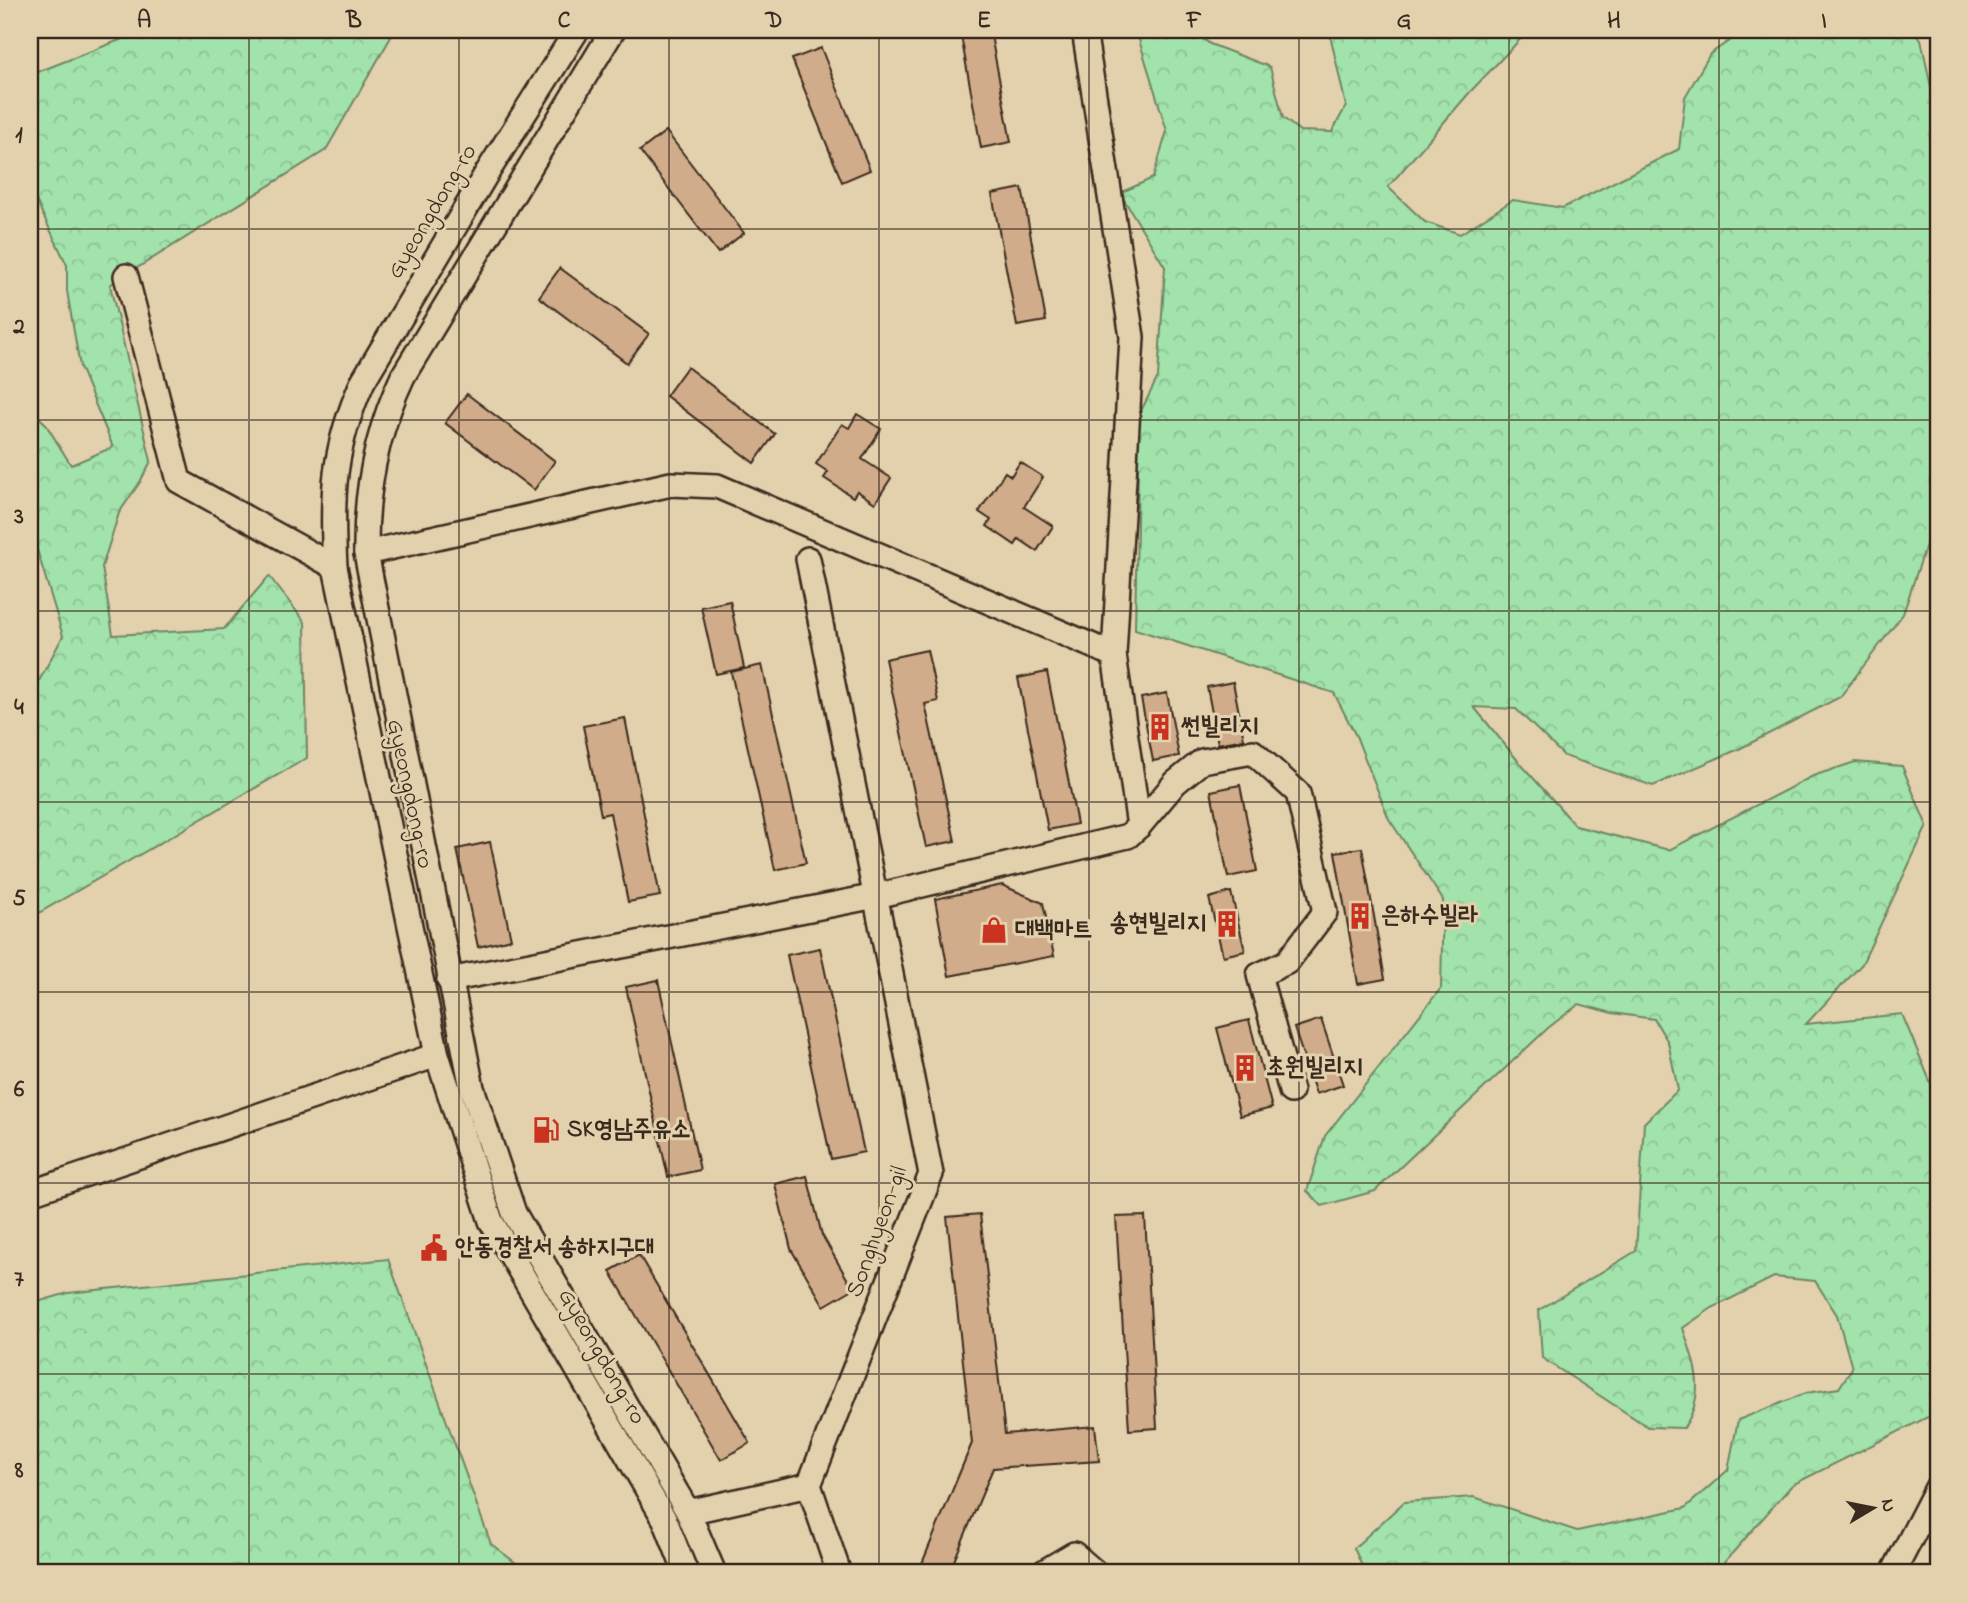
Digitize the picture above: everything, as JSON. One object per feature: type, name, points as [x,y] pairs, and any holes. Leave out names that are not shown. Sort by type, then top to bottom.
[{"type":"street","name":"Gyeongdong-ro","points":[[577,30],[485,176],[359,389],[341,436],[336,466],[332,522],[335,567],[436,1055],[491,1221],[665,1520],[686,1573]]},
{"type":"street","name":"Gyeongdong-ro","points":[[613,30],[399,385],[383,426],[369,480],[366,553],[472,1088],[514,1213],[688,1512],[714,1573]]},
{"type":"street","points":[[1084,30],[1132,337],[1114,655],[1139,827]]},
{"type":"street","points":[[126,276],[179,481],[335,567]]},
{"type":"street","points":[[366,553],[671,484],[717,486],[1114,655]]},
{"type":"street","name":"Songhyeon-gil","points":[[808,559],[931,1174],[809,1485]]},
{"type":"street","points":[[449,980],[876,896],[1128,836],[1139,827],[1175,783],[1202,761],[1253,752],[1298,793],[1325,912],[1287,962],[1259,975],[1291,1091]]},
{"type":"street","points":[[30,1193],[436,1055]]},
{"type":"street","points":[[688,1512],[809,1485],[839,1573]]},
{"type":"street","points":[[1893,1573],[1938,1486]]},
{"type":"street","points":[[1042,1573],[1074,1554],[1096,1573]]},
{"type":"green space","points":[[168,30],[395,30],[326,150],[110,285],[151,461],[119,513],[102,567],[113,635],[224,629],[269,576],[305,622],[307,758],[30,918],[30,681],[39,681],[63,636],[30,533],[30,409],[45,423],[71,465],[113,447],[80,367],[67,291],[67,265],[30,188],[30,75],[135,34]]},
{"type":"green space","points":[[1136,30],[1192,30],[1210,44],[1270,67],[1283,118],[1300,131],[1332,132],[1346,106],[1329,30],[1529,30],[1470,92],[1388,187],[1425,222],[1460,234],[1513,200],[1563,208],[1679,149],[1685,97],[1710,54],[1745,30],[1910,30],[1921,39],[1932,92],[1938,95],[1938,520],[1933,524],[1903,614],[1840,697],[1739,749],[1653,786],[1564,756],[1516,709],[1474,707],[1576,826],[1669,850],[1813,776],[1855,762],[1902,766],[1927,826],[1862,964],[1806,1024],[1902,1014],[1938,1100],[1938,1412],[1792,1485],[1715,1573],[1365,1573],[1354,1548],[1404,1502],[1474,1497],[1577,1531],[1685,1508],[1728,1470],[1738,1420],[1806,1393],[1839,1388],[1852,1368],[1837,1315],[1815,1281],[1774,1277],[1712,1308],[1683,1328],[1697,1379],[1695,1403],[1684,1428],[1648,1427],[1542,1358],[1539,1310],[1636,1251],[1644,1123],[1678,1090],[1668,1042],[1654,1019],[1612,1013],[1579,1004],[1548,1028],[1375,1191],[1322,1206],[1307,1191],[1325,1136],[1441,988],[1443,900],[1389,819],[1356,736],[1334,693],[1135,629],[1139,415],[1158,377],[1165,267],[1120,193],[1153,178],[1167,131]]},
{"type":"green space","points":[[388,1259],[491,1544],[529,1573],[30,1573],[30,1304],[68,1293]]},
{"type":"building","points":[[960,30],[990,30],[1011,142],[981,148]]},
{"type":"building","points":[[821,48],[870,170],[842,182],[792,59]]},
{"type":"building","points":[[666,131],[744,233],[718,253],[640,151]]},
{"type":"building","points":[[1022,188],[1046,321],[1017,326],[992,194]]},
{"type":"building","points":[[560,268],[649,334],[627,363],[539,297]]},
{"type":"building","points":[[687,367],[775,434],[754,463],[666,396]]},
{"type":"building","points":[[467,394],[555,461],[534,490],[445,423]]},
{"type":"building","points":[[857,414],[881,429],[862,459],[891,478],[875,503],[857,491],[853,497],[824,478],[828,472],[816,464],[842,424],[849,428]]},
{"type":"building","points":[[1020,462],[1043,477],[1024,507],[1053,526],[1037,551],[1019,539],[1015,545],[987,526],[991,520],[979,512],[1005,472],[1011,476]]},
{"type":"building","points":[[730,601],[744,668],[716,674],[701,607]]},
{"type":"building","points":[[927,650],[938,701],[925,704],[955,841],[926,847],[885,659]]},
{"type":"building","points":[[762,665],[806,863],[775,870],[731,672]]},
{"type":"building","points":[[1047,672],[1077,824],[1048,830],[1018,678]]},
{"type":"building","points":[[1233,682],[1244,739],[1218,744],[1207,687]]},
{"type":"building","name":"썬빌리지","points":[[1167,693],[1179,756],[1153,761],[1141,698]]},
{"type":"building","points":[[625,718],[660,896],[628,902],[610,813],[601,815],[583,726]]},
{"type":"building","points":[[1240,785],[1257,871],[1228,877],[1211,791]]},
{"type":"building","points":[[490,842],[511,939],[478,947],[457,849]]},
{"type":"building","name":"은하수빌라","points":[[1362,848],[1385,979],[1358,984],[1335,852]]},
{"type":"building","name":"대백마트","points":[[1002,885],[1043,903],[1054,956],[949,976],[935,899]]},
{"type":"building","name":"송현빌리지","points":[[1231,892],[1245,951],[1223,956],[1209,898]]},
{"type":"building","points":[[820,948],[864,1152],[831,1159],[787,955]]},
{"type":"building","points":[[658,980],[700,1170],[668,1177],[626,987]]},
{"type":"building","points":[[1321,1019],[1343,1085],[1316,1094],[1294,1028]]},
{"type":"building","name":"초원빌리지","points":[[1249,1020],[1272,1108],[1240,1116],[1217,1028]]},
{"type":"building","points":[[807,1176],[822,1235],[853,1289],[824,1306],[791,1249],[775,1184]]},
{"type":"building","points":[[980,1214],[1005,1434],[1095,1426],[1099,1461],[993,1468],[949,1573],[918,1573],[972,1443],[947,1217]]},
{"type":"building","points":[[1145,1216],[1157,1428],[1129,1430],[1116,1217]]},
{"type":"building","points":[[639,1255],[750,1443],[721,1460],[610,1271]]},
{"type":"place","name":"썬빌리지","points":[[1160,727]]},
{"type":"place","name":"은하수빌라","points":[[1360,916]]},
{"type":"place","name":"송현빌리지","points":[[1227,924]]},
{"type":"place","name":"대백마트","points":[[994,930]]},
{"type":"place","name":"초원빌리지","points":[[1245,1068]]},
{"type":"place","name":"SK영남주유소","points":[[546,1130]]},
{"type":"place","name":"안동경찰서 송하지구대","points":[[434,1248]]}]
